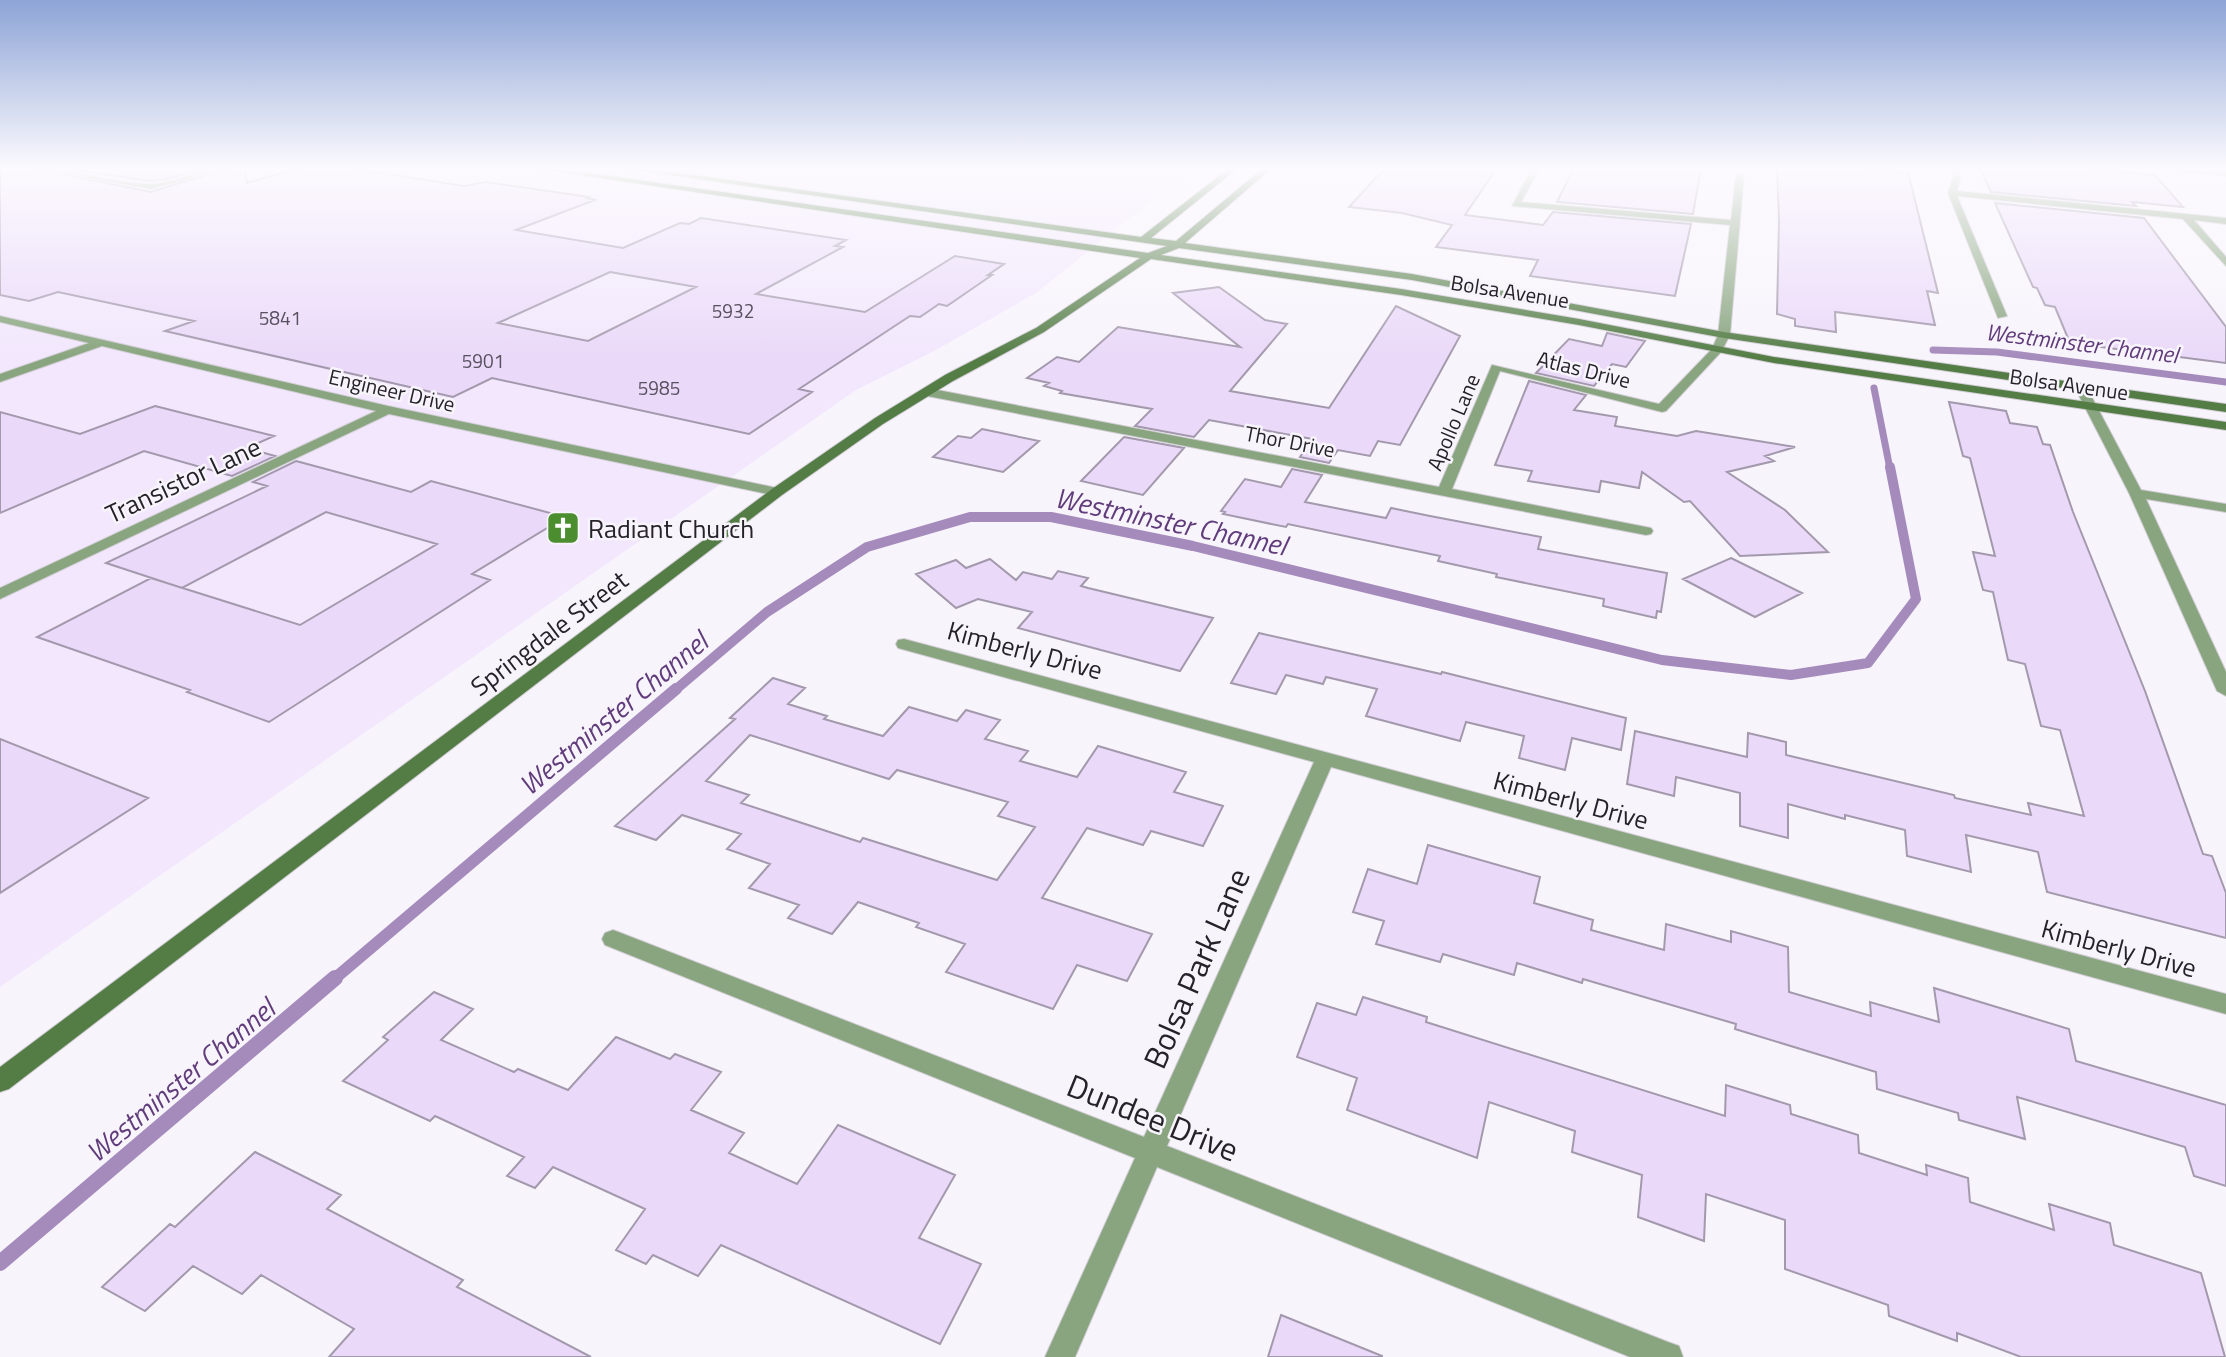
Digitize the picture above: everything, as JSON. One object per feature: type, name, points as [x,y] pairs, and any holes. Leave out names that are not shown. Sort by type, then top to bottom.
[{"type":"main road","name":"Bolsa Avenue","points":[[1016,231],[1146,248],[1177,244],[1503,292],[1724,335],[2226,408]]},
{"type":"main road","name":"Bolsa Avenue","points":[[1041,231],[1579,322],[1717,350],[2226,426]]},
{"type":"main road","name":"Springdale Street","points":[[0,1080],[777,492],[927,392],[1040,330],[1164,231]]},
{"type":"main road","name":"Springdale Street","points":[[1146,248],[1177,244],[1192,231]]},
{"type":"street","points":[[1717,350],[1724,335],[1733,231]]},
{"type":"street","points":[[1968,231],[2002,316]]},
{"type":"street","points":[[2198,231],[2226,263]]},
{"type":"street","name":"Engineer Drive","points":[[0,318],[388,410],[777,492]]},
{"type":"street","points":[[0,378],[103,342]]},
{"type":"street","name":"Atlas Drive","points":[[1496,367],[1662,408],[1717,350]]},
{"type":"street","name":"Apollo Lane","points":[[1444,492],[1496,367]]},
{"type":"street","points":[[2081,388],[2136,493],[2226,691]]},
{"type":"street","name":"Thor Drive","points":[[927,392],[1646,531]]},
{"type":"street","name":"Transistor Lane","points":[[0,594],[388,410]]},
{"type":"street","points":[[2136,493],[2226,508]]},
{"type":"street","name":"Kimberly Drive","points":[[904,644],[2226,1004]]},
{"type":"street","name":"Bolsa Park Lane","points":[[1060,1357],[1324,760]]},
{"type":"street","name":"Dundee Drive","points":[[613,939],[1668,1357]]},
{"type":"shaded area","points":[[0,231],[1113,231],[1036,293],[934,351],[856,390],[0,987]]},
{"type":"building","points":[[0,231],[524,231],[623,248],[661,231],[789,231],[846,240],[835,246],[843,247],[756,294],[865,312],[955,256],[1004,264],[947,306],[939,304],[920,317],[910,316],[799,389],[812,392],[749,434],[492,378],[453,397],[165,331],[194,321],[58,292],[29,301],[0,295]],"holes":[[[610,272],[696,287],[588,341],[498,323]]]},
{"type":"building","points":[[1447,231],[1689,231],[1675,296],[1530,276],[1538,260],[1436,247]]},
{"type":"building","points":[[1779,231],[1923,231],[1938,293],[1927,291],[1935,325],[1835,312],[1836,332],[1795,326],[1795,319],[1777,314]]},
{"type":"building","points":[[2008,231],[2154,231],[2226,327],[2226,363],[2070,343],[2055,307],[2045,305],[2037,288],[2033,287]]},
{"type":"building","points":[[1219,287],[1265,320],[1287,324],[1230,391],[1329,408],[1396,306],[1460,336],[1400,445],[1378,441],[1370,456],[1338,450],[1329,463],[1300,457],[1312,439],[1209,420],[1194,437],[1135,426],[1152,409],[1060,393],[1062,391],[1044,386],[1049,383],[1027,378],[1057,357],[1079,362],[1118,327],[1240,347],[1173,293]]},
{"type":"building","points":[[1607,333],[1645,341],[1626,367],[1612,364],[1594,386],[1536,373],[1569,339],[1602,346]]},
{"type":"building","points":[[1529,381],[1586,395],[1574,410],[1617,417],[1615,426],[1677,436],[1696,431],[1795,447],[1765,456],[1774,461],[1727,472],[1785,510],[1828,552],[1740,556],[1690,501],[1684,502],[1642,472],[1639,488],[1601,481],[1599,492],[1528,481],[1532,471],[1495,465]]},
{"type":"building","points":[[1949,402],[2006,411],[2010,423],[2037,427],[2043,444],[2050,445],[2073,512],[2145,691],[2203,854],[2212,856],[2226,893],[2226,938],[2047,892],[2038,852],[1966,835],[1971,872],[1907,856],[1905,830],[1845,815],[1845,819],[1788,804],[1788,838],[1740,826],[1740,793],[1676,777],[1674,796],[1627,784],[1635,731],[1747,757],[1748,733],[1786,742],[1786,755],[1954,795],[1955,798],[2031,815],[2028,803],[2084,816],[2060,730],[2041,726],[2025,664],[2008,660],[1993,592],[1983,590],[1973,552],[1995,556],[1970,458],[1963,456]]},
{"type":"building","points":[[155,406],[274,436],[247,448],[275,456],[232,476],[144,451],[0,513],[0,412],[80,434]]},
{"type":"building","points":[[982,429],[1039,441],[1003,472],[933,457],[958,436],[971,438]]},
{"type":"building","points":[[1124,437],[1184,448],[1143,495],[1081,481]]},
{"type":"building","points":[[296,461],[411,492],[431,481],[565,517],[472,574],[490,580],[269,722],[187,692],[190,690],[37,637],[151,578],[106,563],[267,486],[253,482]],"holes":[[[326,512],[437,544],[300,625],[182,588]]]},
{"type":"building","points":[[1292,469],[1322,475],[1305,502],[1386,518],[1391,508],[1541,537],[1538,549],[1667,573],[1661,612],[1657,611],[1656,618],[1603,606],[1604,599],[1496,577],[1497,574],[1438,561],[1440,556],[1288,524],[1286,527],[1223,514],[1225,512],[1221,511],[1245,479],[1281,487]]},
{"type":"building","points":[[1731,558],[1802,593],[1755,617],[1683,579]]},
{"type":"building","points":[[990,559],[1016,580],[1023,572],[1052,579],[1058,571],[1088,578],[1081,586],[1213,618],[1180,671],[1018,628],[1032,612],[978,599],[956,608],[916,574],[956,560],[966,568]]},
{"type":"building","points":[[1259,633],[1441,674],[1442,672],[1626,718],[1621,750],[1572,738],[1565,770],[1519,758],[1524,736],[1466,722],[1460,741],[1366,716],[1377,689],[1326,677],[1323,684],[1286,675],[1276,694],[1231,683]]},
{"type":"building","points":[[773,678],[805,688],[788,704],[827,716],[824,719],[883,736],[909,707],[957,721],[966,710],[1000,720],[985,739],[1028,751],[1020,761],[1077,777],[1098,746],[1186,772],[1174,792],[1223,806],[1203,846],[1151,831],[1143,845],[1087,828],[1042,898],[1152,934],[1127,981],[1077,965],[1053,1009],[946,972],[965,944],[916,927],[919,923],[858,902],[832,934],[788,918],[799,905],[749,888],[770,864],[727,849],[741,834],[682,815],[656,840],[615,826],[735,719],[730,718]],"holes":[[[750,735],[889,779],[897,770],[1008,802],[998,816],[1035,827],[997,880],[863,838],[860,842],[741,803],[749,795],[706,781]]]},
{"type":"building","points":[[0,739],[148,798],[0,893]]},
{"type":"building","points":[[1428,845],[1540,877],[1534,903],[1593,920],[1591,930],[1664,950],[1666,924],[1731,942],[1731,931],[1788,947],[1789,992],[1871,1016],[1870,1002],[1939,1022],[1934,988],[2069,1029],[2076,1061],[2226,1105],[2226,1186],[2194,1176],[2185,1147],[2017,1097],[2025,1139],[1959,1120],[1958,1113],[1877,1089],[1876,1072],[1735,1029],[1736,1024],[1583,979],[1582,983],[1517,963],[1514,975],[1443,954],[1440,962],[1376,944],[1384,921],[1353,912],[1368,869],[1417,884]]},
{"type":"building","points":[[434,992],[473,1009],[441,1040],[514,1072],[518,1069],[568,1090],[616,1037],[670,1059],[675,1054],[721,1072],[691,1110],[744,1133],[729,1153],[797,1184],[838,1125],[955,1175],[919,1238],[981,1264],[940,1344],[721,1245],[698,1276],[653,1255],[646,1264],[616,1250],[645,1209],[553,1167],[535,1188],[507,1176],[524,1157],[435,1116],[430,1121],[343,1081],[388,1040],[383,1037]]},
{"type":"building","points":[[1363,997],[1427,1017],[1426,1022],[1725,1116],[1726,1085],[1790,1105],[1791,1114],[1858,1135],[1859,1153],[1927,1175],[1926,1165],[1968,1178],[1970,1202],[2054,1230],[2049,1204],[2110,1223],[2114,1245],[2201,1273],[2225,1357],[2021,1357],[1957,1333],[1957,1341],[1889,1316],[1888,1305],[1785,1269],[1785,1220],[1706,1194],[1704,1241],[1638,1217],[1642,1175],[1572,1152],[1575,1131],[1489,1102],[1477,1158],[1347,1110],[1357,1078],[1297,1057],[1317,1003],[1356,1015]]},
{"type":"building","points":[[255,1152],[341,1195],[327,1209],[463,1280],[457,1287],[591,1357],[329,1357],[354,1329],[261,1275],[242,1294],[193,1266],[145,1311],[102,1287],[170,1224],[175,1227]]},
{"type":"building","points":[[1281,1315],[1382,1356],[1382,1357],[1268,1357]]},
{"type":"waterway","name":"Westminster Channel","points":[[1933,350],[1997,352],[2226,382]]},
{"type":"waterway","name":"Westminster Channel","points":[[1874,388],[1890,469]]},
{"type":"waterway","name":"Westminster Channel","points":[[674,691],[767,612],[867,547],[970,517],[1051,517],[1193,546],[1662,660],[1791,675],[1868,663],[1916,599],[1890,467]]},
{"type":"waterway","name":"Westminster Channel","points":[[333,980],[676,689]]},
{"type":"waterway","name":"Westminster Channel","points":[[0,1263],[335,978]]},
{"type":"place","name":"Radiant Church","points":[[563,528]]}]
